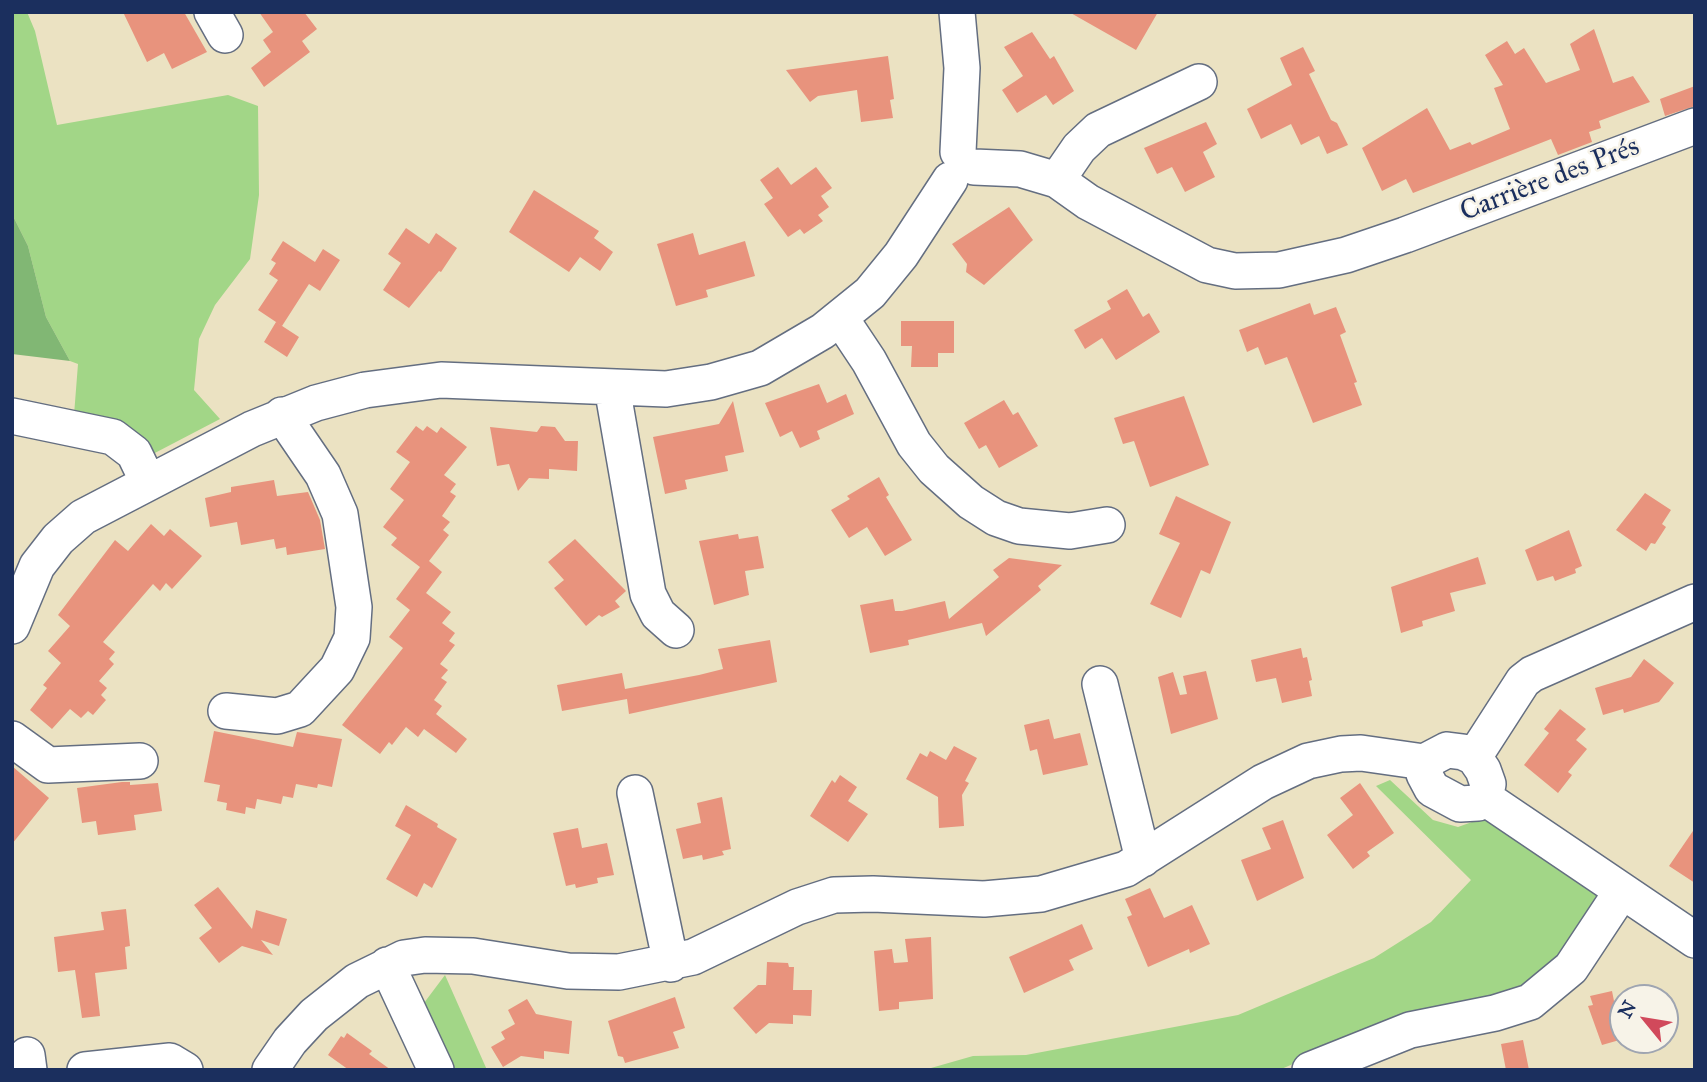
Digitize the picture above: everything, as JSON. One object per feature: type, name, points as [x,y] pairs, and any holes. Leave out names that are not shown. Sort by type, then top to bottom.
[{"type":"street","points":[[12,626],[37,566],[58,539],[94,509],[282,415],[340,395],[417,381],[688,387],[736,375],[782,357],[841,319],[887,275],[960,166],[962,68],[957,12]]},
{"type":"street","points":[[1057,180],[1079,148],[1098,130],[1199,82]]},
{"type":"street","name":"Carrière des Prés","points":[[960,166],[1020,169],[1057,180],[1087,202],[1192,259],[1220,269],[1259,271],[1301,266],[1405,235],[1695,126]]},
{"type":"street","points":[[841,319],[869,361],[914,444],[934,469],[971,502],[996,518],[1018,526],[1055,531],[1107,525]]},
{"type":"street","points":[[612,387],[648,594],[658,614],[676,630]]},
{"type":"street","points":[[226,711],[277,716],[300,709],[337,669],[352,638],[354,607],[340,514],[323,475],[282,415]]},
{"type":"street","points":[[12,416],[113,437],[134,453],[148,482]]},
{"type":"street","points":[[1474,757],[1523,681],[1532,674],[1695,601]]},
{"type":"street","points":[[1100,684],[1143,859]]},
{"type":"street","points":[[12,739],[48,765],[140,761]]},
{"type":"street","points":[[270,1070],[290,1041],[314,1016],[357,981],[404,958],[447,955],[591,973],[671,964],[716,948],[797,907],[834,895],[1020,897],[1082,884],[1143,859],[1263,782],[1308,761],[1341,754],[1361,753],[1424,762],[1447,750],[1463,752],[1474,757],[1489,785],[1485,798],[1469,805],[1445,798],[1432,789],[1424,774],[1424,762]]},
{"type":"street","points":[[635,793],[671,964]]},
{"type":"street","points":[[1485,798],[1695,940]]},
{"type":"street","points":[[1310,1070],[1410,1030],[1495,1013],[1530,1002],[1571,968],[1622,891]]},
{"type":"street","points":[[387,965],[436,1070]]},
{"type":"street","points":[[85,1070],[170,1061],[185,1070]]},
{"type":"green space","points":[[12,12],[27,12],[35,31],[57,125],[228,95],[258,106],[259,195],[250,259],[215,305],[199,339],[194,390],[220,419],[151,455],[74,415],[78,364],[70,361],[46,317],[28,246],[12,214]]},
{"type":"green space","points":[[12,214],[28,246],[46,317],[70,361],[12,354]]},
{"type":"green space","points":[[1390,780],[1433,820],[1458,827],[1486,817],[1597,895],[1570,945],[1525,989],[1389,1023],[1279,1070],[924,1070],[973,1056],[1026,1055],[1238,1015],[1374,958],[1431,922],[1471,880],[1376,786]]},
{"type":"green space","points":[[445,975],[487,1070],[451,1070],[421,1007]]},
{"type":"building","points":[[123,12],[184,12],[207,52],[172,69],[164,53],[147,62]]},
{"type":"building","points":[[259,12],[304,12],[317,29],[302,41],[310,52],[264,87],[251,68],[271,52],[263,40],[273,32]]},
{"type":"building","points":[[1069,12],[1158,12],[1136,50]]},
{"type":"building","points":[[1594,29],[1613,83],[1633,76],[1650,102],[1599,121],[1601,128],[1589,132],[1592,142],[1558,155],[1551,139],[1413,193],[1406,179],[1382,191],[1362,148],[1427,108],[1450,150],[1470,142],[1472,145],[1510,129],[1494,88],[1503,85],[1485,55],[1507,41],[1515,54],[1524,48],[1546,83],[1580,70],[1570,44]]},
{"type":"building","points":[[1032,32],[1050,59],[1054,56],[1074,91],[1053,105],[1046,95],[1017,113],[1002,90],[1023,76],[1004,47]]},
{"type":"building","points":[[1303,47],[1315,71],[1309,74],[1331,120],[1337,123],[1348,145],[1327,154],[1319,136],[1301,145],[1291,124],[1261,139],[1247,109],[1292,85],[1280,58]]},
{"type":"building","points":[[888,56],[894,99],[890,100],[893,118],[861,122],[857,90],[818,96],[810,102],[786,70]]},
{"type":"building","points":[[1695,86],[1695,106],[1665,116],[1660,99]]},
{"type":"building","points":[[1206,122],[1217,144],[1203,152],[1215,177],[1185,192],[1172,167],[1157,174],[1144,148]]},
{"type":"building","points":[[778,167],[791,185],[816,167],[832,188],[821,196],[829,207],[818,215],[823,221],[804,234],[800,229],[788,237],[764,204],[773,198],[760,180]]},
{"type":"building","points":[[534,190],[599,231],[594,238],[613,252],[600,271],[580,257],[569,272],[509,232]]},
{"type":"building","points":[[1009,207],[1033,240],[984,285],[966,272],[967,264],[952,244]]},
{"type":"building","points":[[406,228],[429,244],[436,233],[457,248],[441,272],[439,271],[409,308],[383,290],[401,263],[388,254]]},
{"type":"building","points":[[693,233],[699,255],[745,241],[755,276],[706,290],[708,297],[676,306],[657,244]]},
{"type":"building","points":[[283,241],[315,262],[323,249],[340,260],[320,291],[309,284],[282,326],[258,310],[278,280],[269,274],[276,263],[271,260]]},
{"type":"building","points":[[1127,289],[1143,317],[1149,313],[1160,332],[1116,360],[1102,338],[1085,349],[1074,330],[1111,309],[1107,301]]},
{"type":"building","points":[[1310,303],[1314,315],[1336,307],[1346,332],[1340,335],[1357,382],[1354,383],[1362,405],[1313,423],[1287,357],[1265,365],[1258,347],[1247,352],[1239,330]]},
{"type":"building","points":[[901,321],[954,321],[954,353],[938,353],[938,367],[911,367],[912,346],[901,346]]},
{"type":"building","points":[[276,322],[299,337],[287,357],[264,342]]},
{"type":"building","points":[[819,384],[827,403],[846,394],[854,414],[817,431],[820,439],[800,448],[792,431],[780,437],[765,403]]},
{"type":"building","points":[[1184,396],[1209,465],[1150,487],[1134,441],[1123,444],[1114,418]]},
{"type":"building","points":[[1004,400],[1013,415],[1018,412],[1038,446],[999,468],[986,445],[979,449],[964,423]]},
{"type":"building","points":[[733,401],[744,452],[725,456],[728,471],[685,480],[687,489],[665,494],[653,437],[719,424]]},
{"type":"building","points":[[416,426],[423,431],[427,426],[437,433],[441,427],[467,447],[444,475],[456,484],[450,492],[456,496],[442,516],[450,522],[443,530],[449,535],[429,561],[442,572],[426,593],[451,612],[442,623],[455,633],[449,641],[455,645],[440,664],[448,670],[441,678],[447,682],[434,700],[442,706],[436,714],[467,739],[456,753],[424,729],[418,737],[406,727],[392,745],[389,742],[380,754],[342,725],[403,648],[389,637],[410,610],[396,599],[420,567],[391,545],[397,538],[383,527],[404,500],[390,489],[410,462],[396,452]]},
{"type":"building","points":[[541,426],[555,427],[565,441],[578,441],[577,471],[549,469],[549,479],[529,478],[518,491],[509,464],[497,466],[490,427],[537,432]]},
{"type":"building","points":[[879,477],[889,495],[886,497],[912,540],[885,556],[867,527],[849,538],[831,510],[850,499],[847,496]]},
{"type":"building","points":[[274,480],[277,496],[308,492],[320,520],[325,549],[287,555],[286,547],[276,549],[274,539],[241,545],[237,522],[210,527],[205,498],[231,492],[231,487]]},
{"type":"building","points":[[1645,493],[1671,510],[1662,524],[1666,527],[1655,544],[1651,543],[1646,551],[1616,530]]},
{"type":"building","points":[[1176,496],[1231,522],[1210,574],[1201,570],[1181,618],[1150,604],[1180,543],[1159,534]]},
{"type":"building","points":[[151,524],[164,536],[170,529],[202,556],[172,589],[166,583],[160,591],[153,584],[103,642],[115,652],[109,659],[114,664],[99,681],[107,688],[101,695],[106,700],[93,715],[88,711],[81,718],[70,709],[52,729],[30,710],[47,688],[43,685],[61,663],[48,651],[70,626],[58,615],[115,540],[128,551]]},
{"type":"building","points":[[1569,530],[1582,566],[1575,569],[1576,573],[1555,581],[1553,576],[1537,581],[1525,550]]},
{"type":"building","points":[[738,534],[739,539],[758,536],[764,568],[745,571],[749,595],[714,605],[699,541]]},
{"type":"building","points":[[575,539],[626,591],[615,601],[620,607],[602,617],[599,615],[586,626],[554,588],[564,580],[548,562]]},
{"type":"building","points":[[1478,557],[1486,584],[1450,593],[1455,611],[1422,621],[1423,626],[1401,633],[1391,587]]},
{"type":"building","points":[[1009,558],[1062,565],[1038,586],[1041,590],[986,636],[982,623],[908,640],[909,645],[870,653],[860,605],[893,599],[895,611],[902,611],[945,601],[949,619],[999,577],[993,570]]},
{"type":"building","points":[[770,640],[777,682],[629,714],[627,699],[562,711],[557,685],[622,673],[625,689],[699,675],[723,669],[718,649]]},
{"type":"building","points":[[1301,648],[1303,658],[1307,657],[1312,696],[1282,703],[1276,678],[1256,682],[1251,660]]},
{"type":"building","points":[[1644,659],[1674,683],[1659,702],[1624,713],[1623,709],[1603,715],[1595,688],[1631,677]]},
{"type":"building","points":[[1206,671],[1218,719],[1171,734],[1158,677],[1173,672],[1180,695],[1187,694],[1183,676]]},
{"type":"building","points":[[1560,709],[1586,729],[1576,740],[1587,749],[1568,772],[1572,775],[1558,793],[1524,765],[1549,733],[1544,729]]},
{"type":"building","points":[[1049,719],[1054,739],[1080,733],[1088,765],[1043,775],[1037,749],[1030,751],[1024,725]]},
{"type":"building","points":[[214,731],[293,747],[297,732],[342,739],[332,787],[318,784],[317,788],[296,784],[293,798],[283,796],[281,804],[257,799],[255,809],[246,807],[245,814],[226,810],[227,803],[217,801],[220,785],[204,782]]},
{"type":"building","points":[[954,746],[977,758],[965,781],[969,783],[962,795],[964,826],[939,828],[938,797],[906,779],[920,753],[927,757],[930,751],[946,760]]},
{"type":"building","points":[[12,766],[49,798],[12,844]]},
{"type":"building","points":[[840,775],[857,787],[848,801],[868,814],[848,842],[810,816],[832,780],[835,783]]},
{"type":"building","points":[[130,782],[130,785],[158,783],[162,811],[134,815],[136,830],[98,835],[96,821],[82,823],[77,788]]},
{"type":"building","points":[[1360,783],[1394,833],[1367,852],[1370,856],[1353,869],[1327,835],[1353,815],[1340,798]]},
{"type":"building","points":[[722,797],[731,849],[722,851],[724,855],[703,860],[702,855],[683,859],[676,829],[701,823],[697,803]]},
{"type":"building","points":[[406,805],[457,839],[432,888],[424,883],[417,897],[386,879],[411,835],[395,826]]},
{"type":"building","points":[[1283,820],[1304,878],[1257,901],[1241,860],[1271,849],[1262,828]]},
{"type":"building","points":[[578,828],[582,848],[607,843],[614,875],[597,878],[598,883],[576,888],[575,884],[566,886],[553,833]]},
{"type":"building","points":[[1695,828],[1695,883],[1669,866]]},
{"type":"building","points":[[218,887],[252,929],[256,910],[287,919],[279,946],[261,940],[273,955],[242,946],[219,963],[199,938],[212,928],[194,905]]},
{"type":"building","points":[[1150,888],[1164,918],[1192,905],[1210,944],[1190,953],[1189,949],[1148,967],[1127,917],[1132,915],[1125,899]]},
{"type":"building","points":[[126,909],[130,946],[125,947],[127,969],[95,973],[100,1016],[82,1018],[75,970],[58,972],[54,937],[104,930],[101,912]]},
{"type":"building","points":[[1082,924],[1093,949],[1069,960],[1074,970],[1024,993],[1009,957]]},
{"type":"building","points":[[931,937],[933,999],[899,1002],[899,1009],[879,1011],[874,951],[892,949],[894,963],[908,962],[905,939]]},
{"type":"building","points":[[767,962],[788,963],[789,967],[794,967],[793,990],[812,990],[811,1016],[793,1015],[793,1024],[769,1023],[756,1034],[733,1008],[758,985],[766,985]]},
{"type":"building","points":[[1609,992],[1609,1043],[1602,1045],[1588,1006],[1593,1005],[1590,996]]},
{"type":"building","points":[[675,997],[685,1028],[673,1032],[679,1048],[625,1063],[623,1057],[618,1056],[608,1021]]},
{"type":"building","points":[[527,999],[536,1014],[572,1021],[569,1054],[544,1051],[544,1059],[521,1056],[503,1067],[491,1047],[505,1039],[501,1032],[515,1024],[508,1010]]},
{"type":"building","points":[[347,1033],[372,1051],[369,1054],[391,1070],[349,1070],[328,1055],[341,1036],[344,1038]]},
{"type":"building","points":[[1523,1040],[1529,1070],[1506,1070],[1501,1044]]}]
